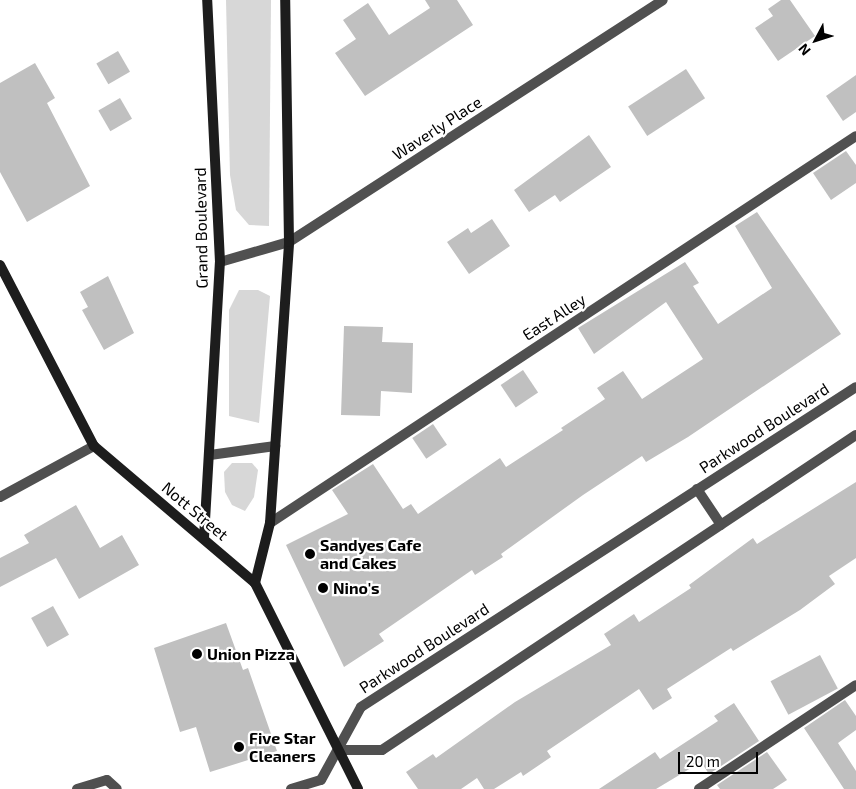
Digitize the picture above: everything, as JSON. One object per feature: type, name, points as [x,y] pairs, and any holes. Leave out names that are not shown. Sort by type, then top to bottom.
[{"type":"street","name":"Grand Boulevard","points":[[204,538],[220,262],[207,0]]},
{"type":"street","points":[[255,583],[270,523],[289,242],[285,0]]},
{"type":"street","name":"Waverly Place","points":[[220,262],[289,242],[663,0]]},
{"type":"street","name":"East Alley","points":[[270,523],[856,136]]},
{"type":"street","name":"Nott Street","points":[[0,265],[94,446],[255,583],[358,789]]},
{"type":"street","name":"Parkwood Boulevard","points":[[291,789],[321,780],[340,750],[361,707],[856,387]]},
{"type":"street","points":[[340,750],[382,750],[856,436]]},
{"type":"street","points":[[0,497],[94,446]]},
{"type":"street","points":[[210,455],[275,446]]},
{"type":"street","points":[[697,490],[721,525]]},
{"type":"street","points":[[699,789],[856,685]]},
{"type":"street","points":[[77,789],[107,780],[117,789]]},
{"type":"shaded area","points":[[226,0],[271,0],[269,226],[249,225],[236,210],[230,175]]},
{"type":"shaded area","points":[[239,290],[258,290],[270,296],[259,423],[229,416],[229,310]]},
{"type":"shaded area","points":[[232,463],[252,463],[258,470],[254,497],[245,511],[232,505],[225,492],[224,472]]},
{"type":"building","points":[[425,0],[457,0],[473,25],[365,96],[335,53],[356,39],[343,20],[368,3],[389,35],[430,8]]},
{"type":"building","points":[[781,0],[790,0],[815,36],[778,61],[755,28],[773,16],[768,9]]},
{"type":"building","points":[[118,51],[130,72],[108,84],[96,64]]},
{"type":"building","points":[[35,63],[55,98],[47,103],[90,186],[27,222],[0,172],[0,83]]},
{"type":"building","points":[[686,69],[705,98],[647,136],[628,107]]},
{"type":"building","points":[[856,75],[856,112],[843,121],[826,96]]},
{"type":"building","points":[[120,98],[132,119],[110,131],[98,110]]},
{"type":"building","points":[[589,135],[611,167],[560,202],[555,195],[529,212],[514,190]]},
{"type":"building","points":[[846,151],[856,165],[856,183],[831,200],[813,173]]},
{"type":"building","points":[[757,212],[841,334],[688,437],[646,462],[642,456],[583,495],[501,554],[503,557],[475,575],[472,570],[379,634],[384,641],[344,667],[286,545],[348,514],[332,490],[373,464],[403,509],[411,504],[418,514],[500,458],[506,467],[563,430],[561,428],[605,399],[597,388],[623,371],[642,399],[703,359],[666,302],[594,354],[578,328],[685,262],[699,283],[693,286],[718,324],[772,288],[735,226]]},
{"type":"building","points":[[492,219],[510,246],[469,274],[447,242],[468,228],[471,233]]},
{"type":"building","points":[[108,276],[134,333],[104,350],[82,310],[88,307],[80,292]]},
{"type":"building","points":[[344,326],[383,327],[382,342],[413,343],[412,393],[381,391],[380,416],[341,415]]},
{"type":"building","points":[[523,370],[538,392],[516,407],[501,385]]},
{"type":"building","points":[[433,424],[447,445],[426,459],[412,438]]},
{"type":"building","points":[[856,482],[856,558],[829,576],[835,584],[800,610],[733,651],[731,648],[667,689],[672,698],[653,710],[639,689],[547,751],[551,757],[523,776],[521,772],[494,789],[484,789],[477,778],[461,789],[418,789],[406,772],[433,754],[436,758],[515,702],[611,645],[604,634],[634,614],[639,622],[691,588],[689,585],[753,538],[757,544]]},
{"type":"building","points":[[76,505],[100,548],[122,535],[139,565],[79,599],[56,558],[0,587],[0,558],[29,543],[24,535]]},
{"type":"building","points":[[53,606],[69,635],[47,647],[31,618]]},
{"type":"building","points":[[226,623],[243,670],[248,668],[277,751],[210,772],[196,727],[180,732],[154,648]]},
{"type":"building","points":[[820,655],[838,689],[788,715],[771,681]]},
{"type":"building","points":[[845,700],[856,716],[856,730],[838,743],[856,771],[856,789],[844,789],[804,728]]},
{"type":"building","points":[[734,703],[759,741],[709,774],[701,762],[656,789],[599,789],[655,752],[660,759],[718,721],[714,716]]},
{"type":"building","points":[[767,752],[787,780],[773,789],[720,789],[717,785]]},
{"type":"place","name":"Sandyes Cafe and Cakes","points":[[310,554]]},
{"type":"place","name":"Nino's","points":[[323,588]]},
{"type":"place","name":"Union Pizza","points":[[197,654]]},
{"type":"place","name":"Five Star Cleaners","points":[[239,747]]}]
